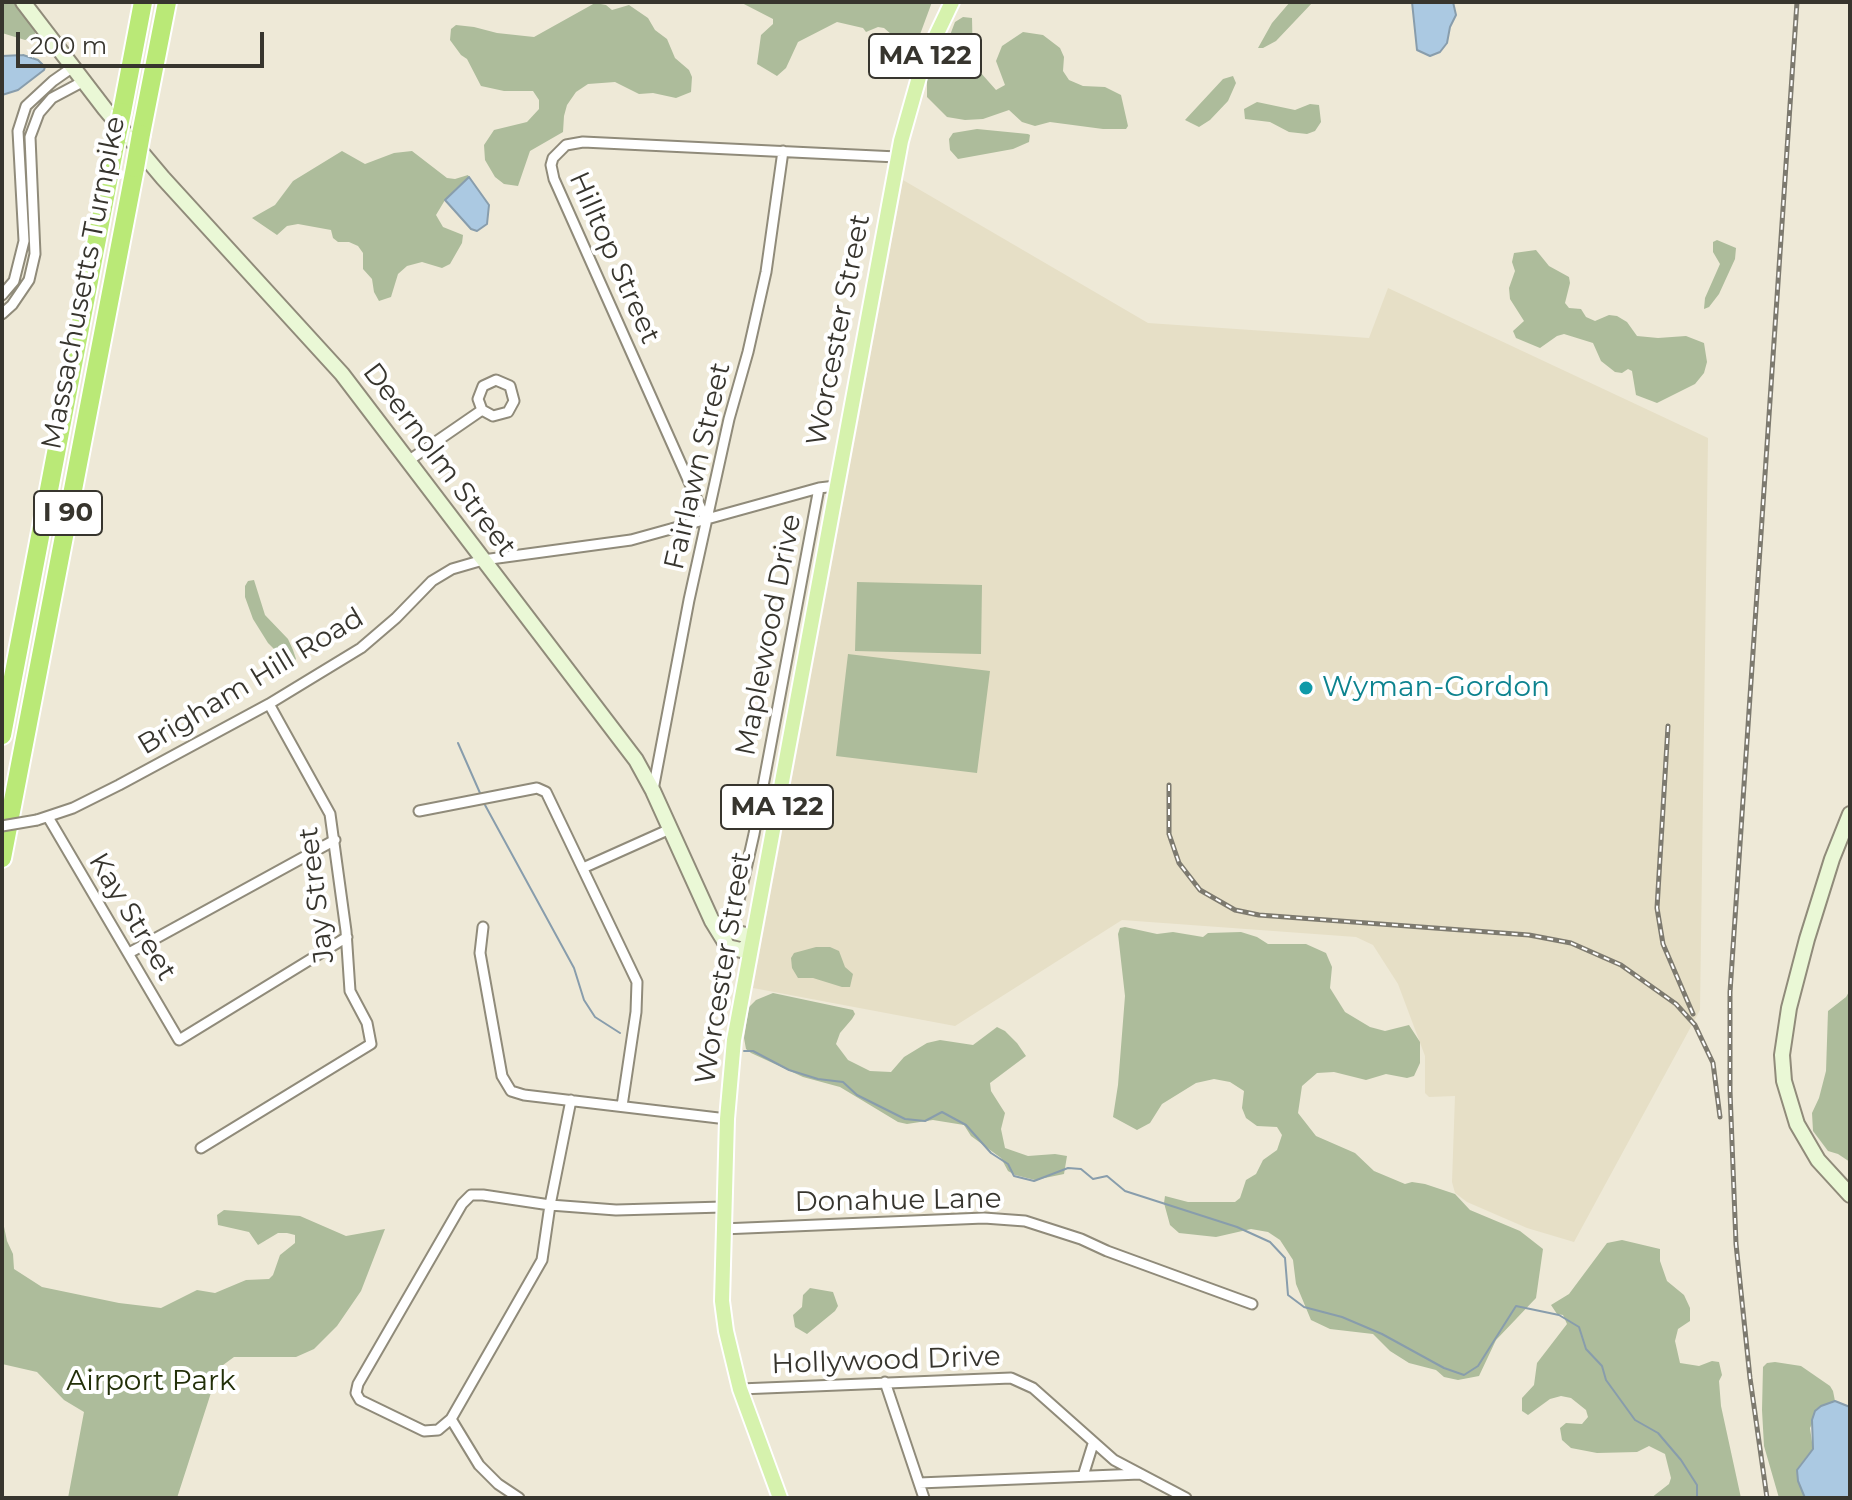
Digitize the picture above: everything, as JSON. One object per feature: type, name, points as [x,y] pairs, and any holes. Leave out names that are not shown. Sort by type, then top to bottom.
[{"type":"highway","name":"Massachusetts Turnpike","points":[[2,735],[143,2]]},
{"type":"highway","name":"Massachusetts Turnpike","points":[[2,858],[167,2]]},
{"type":"main road","name":"Worcester Street","points":[[780,1498],[740,1389],[723,1316],[722,1229],[734,1040],[897,157],[927,52],[952,2]]},
{"type":"street","name":"Deernolm Street","points":[[23,2],[163,178],[342,374],[627,746],[653,791],[712,921],[728,947],[741,950],[751,944]]},
{"type":"street","points":[[2,295],[14,281],[24,241],[18,131],[26,106],[73,67]]},
{"type":"street","points":[[2,314],[29,280],[35,254],[30,137],[39,113],[52,98],[84,81]]},
{"type":"street","name":"Hilltop Street","points":[[706,520],[554,179],[551,165],[556,153],[566,145],[577,142],[897,157]]},
{"type":"street","name":"Fairlawn Street","points":[[653,791],[706,520],[766,272],[783,151]]},
{"type":"street","points":[[496,380],[510,386],[514,401],[508,412],[493,416],[482,410],[478,399],[483,386],[496,380]]},
{"type":"street","points":[[408,461],[482,410]]},
{"type":"street","name":"Brigham Hill Road","points":[[2,826],[48,817],[119,785],[269,704],[361,648],[437,577],[452,569],[483,560],[624,542],[819,488],[836,486]]},
{"type":"street","name":"Maplewood Drive","points":[[732,931],[754,834],[819,488]]},
{"type":"street","name":"Jay Street","points":[[201,1148],[371,1043],[367,1023],[351,995],[347,937],[328,807],[269,704]]},
{"type":"street","points":[[419,811],[540,788],[546,792],[637,982],[636,1012],[622,1106]]},
{"type":"street","points":[[1850,814],[1817,903],[1789,1008],[1782,1055],[1784,1081],[1797,1124],[1818,1160],[1850,1195]]},
{"type":"street","name":"Kay Street","points":[[48,817],[179,1039],[347,937]]},
{"type":"street","points":[[583,868],[670,829]]},
{"type":"street","points":[[129,953],[335,840]]},
{"type":"street","points":[[712,921],[745,935],[751,944]]},
{"type":"street","points":[[483,927],[480,953],[506,1085],[511,1091],[727,1119]]},
{"type":"street","points":[[571,1100],[550,1205],[544,1252],[537,1273],[451,1419],[435,1431],[421,1430],[360,1400],[356,1393],[357,1386],[465,1200],[478,1194],[550,1205],[616,1210],[723,1207]]},
{"type":"street","name":"Donahue Lane","points":[[722,1229],[984,1218],[1030,1222],[1252,1304]]},
{"type":"street","name":"Hollywood Drive","points":[[740,1389],[1003,1377],[1019,1380],[1033,1388],[1114,1460],[1186,1498]]},
{"type":"street","points":[[885,1382],[924,1498]]},
{"type":"street","points":[[451,1419],[479,1465],[498,1484],[519,1498]]},
{"type":"street","points":[[1083,1476],[1093,1444]]},
{"type":"street","points":[[919,1483],[1140,1474]]},
{"type":"shaded area","name":"Wyman-Gordon","points":[[903,180],[1148,323],[1369,338],[1388,288],[1708,438],[1700,1010],[1574,1242],[1527,1228],[1467,1202],[1455,1193],[1452,1182],[1455,1096],[1429,1097],[1425,1093],[1425,1056],[1398,984],[1373,945],[1356,937],[1122,920],[955,1026],[753,988]]},
{"type":"green space","points":[[2,2],[20,2],[36,28],[34,38],[25,40],[2,33]]},
{"type":"green space","points":[[740,2],[932,2],[915,48],[907,54],[898,48],[884,28],[866,32],[863,28],[837,22],[798,42],[786,68],[777,76],[757,64],[761,35],[773,24],[773,19]]},
{"type":"green space","points":[[1290,2],[1313,2],[1276,41],[1258,48],[1272,23]]},
{"type":"green space","points":[[595,3],[612,10],[629,5],[648,18],[655,30],[667,39],[675,58],[689,70],[691,92],[676,98],[653,93],[639,94],[615,82],[588,84],[576,92],[567,105],[563,132],[530,151],[518,186],[504,184],[495,177],[485,160],[484,145],[494,130],[527,122],[539,109],[539,100],[533,91],[504,91],[481,86],[467,59],[450,40],[451,29],[456,25],[534,37]]},
{"type":"green space","points":[[963,17],[972,18],[973,64],[996,90],[1005,85],[996,61],[1002,46],[1023,32],[1043,35],[1060,48],[1064,57],[1063,71],[1069,80],[1083,86],[1105,87],[1121,95],[1128,126],[1126,129],[1050,122],[1035,126],[1022,122],[1009,110],[983,119],[947,117],[927,97],[927,77],[938,49],[947,43],[955,22]]},
{"type":"green space","points":[[1233,76],[1236,83],[1228,101],[1210,120],[1199,127],[1185,120],[1223,79]]},
{"type":"green space","points":[[1257,102],[1295,110],[1310,104],[1319,105],[1321,122],[1315,131],[1307,134],[1289,132],[1270,122],[1245,119],[1244,109]]},
{"type":"green space","points":[[977,129],[1028,134],[1029,142],[1013,149],[958,159],[950,150],[949,139],[953,133]]},
{"type":"green space","points":[[342,151],[365,164],[394,153],[412,151],[447,178],[468,175],[436,215],[443,227],[463,235],[450,264],[442,268],[422,262],[407,266],[398,274],[391,297],[379,301],[372,279],[363,269],[363,253],[358,246],[338,242],[331,230],[298,224],[287,226],[277,235],[252,218],[275,205],[293,181]]},
{"type":"green space","points":[[1717,240],[1736,248],[1735,259],[1719,294],[1704,309],[1705,298],[1720,264],[1713,252],[1713,242]]},
{"type":"green space","points":[[1536,250],[1549,266],[1569,277],[1565,303],[1569,308],[1581,309],[1586,317],[1595,321],[1609,315],[1617,316],[1627,322],[1637,336],[1686,336],[1704,343],[1707,362],[1704,373],[1695,384],[1657,403],[1636,395],[1632,371],[1615,372],[1601,361],[1593,343],[1564,334],[1540,348],[1516,338],[1513,331],[1524,321],[1510,299],[1509,288],[1515,271],[1512,262],[1514,253]]},
{"type":"green space","points":[[254,580],[265,615],[288,639],[293,650],[296,659],[290,665],[268,643],[253,619],[245,597],[245,586],[248,581]]},
{"type":"green space","points":[[857,582],[982,585],[981,654],[855,651]]},
{"type":"green space","points":[[848,654],[990,671],[977,773],[836,756]]},
{"type":"green space","points":[[1120,928],[1157,934],[1173,932],[1203,937],[1208,933],[1241,932],[1268,944],[1306,944],[1326,953],[1332,967],[1330,988],[1345,1012],[1370,1027],[1385,1031],[1409,1025],[1420,1042],[1420,1063],[1414,1076],[1407,1078],[1386,1074],[1366,1080],[1334,1072],[1317,1073],[1302,1086],[1298,1113],[1316,1136],[1355,1153],[1374,1171],[1405,1184],[1425,1184],[1455,1194],[1470,1210],[1520,1231],[1543,1249],[1536,1298],[1496,1340],[1479,1376],[1458,1380],[1444,1377],[1436,1370],[1409,1363],[1390,1351],[1373,1334],[1330,1329],[1311,1320],[1296,1284],[1293,1260],[1280,1240],[1268,1232],[1251,1229],[1216,1237],[1179,1233],[1170,1225],[1165,1196],[1188,1202],[1235,1202],[1240,1198],[1246,1180],[1256,1174],[1263,1160],[1277,1150],[1282,1135],[1277,1127],[1257,1126],[1246,1118],[1242,1108],[1244,1091],[1230,1082],[1214,1079],[1196,1083],[1162,1104],[1150,1123],[1137,1130],[1113,1117],[1125,996],[1118,934]]},
{"type":"green space","points":[[816,947],[839,951],[845,967],[853,974],[850,987],[813,978],[798,978],[791,958],[794,953]]},
{"type":"green space","points":[[1850,990],[1850,1162],[1828,1151],[1813,1131],[1812,1113],[1826,1071],[1828,1011]]},
{"type":"green space","points":[[773,993],[853,1010],[855,1014],[840,1033],[836,1044],[848,1060],[870,1071],[891,1072],[904,1057],[927,1043],[940,1040],[973,1045],[997,1027],[1005,1031],[1026,1056],[990,1083],[991,1091],[1005,1113],[1001,1129],[1005,1148],[1028,1156],[1067,1156],[1064,1174],[1035,1180],[1015,1175],[1008,1171],[1001,1158],[971,1136],[964,1125],[933,1120],[907,1124],[898,1122],[840,1087],[803,1077],[751,1053],[746,1049],[744,1038],[749,1007],[756,1000]]},
{"type":"green space","name":"Airport Park","points":[[224,1210],[300,1216],[346,1236],[385,1229],[361,1291],[337,1326],[314,1349],[296,1357],[234,1357],[219,1368],[177,1498],[68,1498],[84,1412],[64,1400],[37,1372],[2,1364],[2,1217],[14,1269],[42,1287],[161,1308],[197,1290],[215,1293],[246,1280],[269,1279],[280,1255],[295,1243],[295,1235],[278,1233],[258,1245],[249,1232],[218,1225],[217,1215]]},
{"type":"green space","points":[[1622,1240],[1660,1249],[1660,1261],[1667,1281],[1684,1295],[1690,1308],[1690,1321],[1678,1329],[1675,1341],[1680,1363],[1699,1366],[1719,1362],[1722,1375],[1719,1381],[1721,1406],[1741,1498],[1651,1498],[1669,1484],[1671,1478],[1665,1454],[1649,1446],[1637,1452],[1597,1453],[1571,1448],[1562,1440],[1560,1428],[1566,1423],[1582,1424],[1588,1417],[1586,1410],[1571,1398],[1561,1396],[1550,1399],[1528,1415],[1522,1411],[1522,1398],[1534,1385],[1537,1363],[1567,1324],[1563,1315],[1557,1314],[1551,1305],[1569,1294],[1607,1243]]},
{"type":"green space","points":[[810,1288],[833,1292],[838,1306],[807,1334],[795,1327],[793,1315],[802,1307],[803,1295]]},
{"type":"green space","points":[[1775,1362],[1801,1366],[1833,1391],[1835,1401],[1821,1406],[1810,1428],[1813,1449],[1800,1465],[1798,1481],[1805,1498],[1779,1498],[1764,1446],[1763,1367]]},
{"type":"water","points":[[1412,2],[1453,2],[1456,15],[1447,43],[1440,52],[1430,56],[1417,50]]},
{"type":"water","points":[[23,55],[38,60],[45,67],[44,70],[18,90],[2,95],[2,56]]},
{"type":"water","points":[[469,177],[489,205],[487,224],[477,231],[471,229],[445,200]]},
{"type":"water","points":[[1835,1401],[1850,1407],[1850,1498],[1805,1498],[1797,1470],[1813,1449],[1812,1420],[1821,1406]]},
{"type":"waterway","points":[[458,743],[480,793]]},
{"type":"waterway","points":[[485,805],[574,968],[584,1000],[595,1017],[620,1033]]},
{"type":"waterway","points":[[744,1051],[753,1051],[789,1070],[818,1079],[843,1082],[857,1095],[905,1119],[925,1121],[942,1112],[966,1125],[991,1153],[1008,1164],[1014,1176],[1034,1181],[1068,1168],[1081,1169],[1093,1179],[1107,1176],[1125,1191],[1237,1227],[1270,1242],[1285,1258],[1288,1295],[1304,1307],[1342,1317],[1464,1375],[1478,1366],[1516,1306],[1559,1315],[1579,1327],[1586,1349],[1602,1366],[1606,1380],[1635,1420],[1658,1433],[1681,1460],[1697,1485],[1697,1498]]},
{"type":"railway","points":[[1767,1498],[1736,1244],[1730,992],[1797,2]]},
{"type":"railway","points":[[1668,726],[1657,908],[1663,944],[1693,1014]]},
{"type":"railway","points":[[1169,785],[1169,834],[1179,863],[1200,890],[1235,910],[1259,915],[1529,935],[1571,943],[1621,965],[1676,1004],[1695,1025],[1713,1063],[1720,1117]]},
{"type":"place","name":"Wyman-Gordon","points":[[1306,688]]}]
